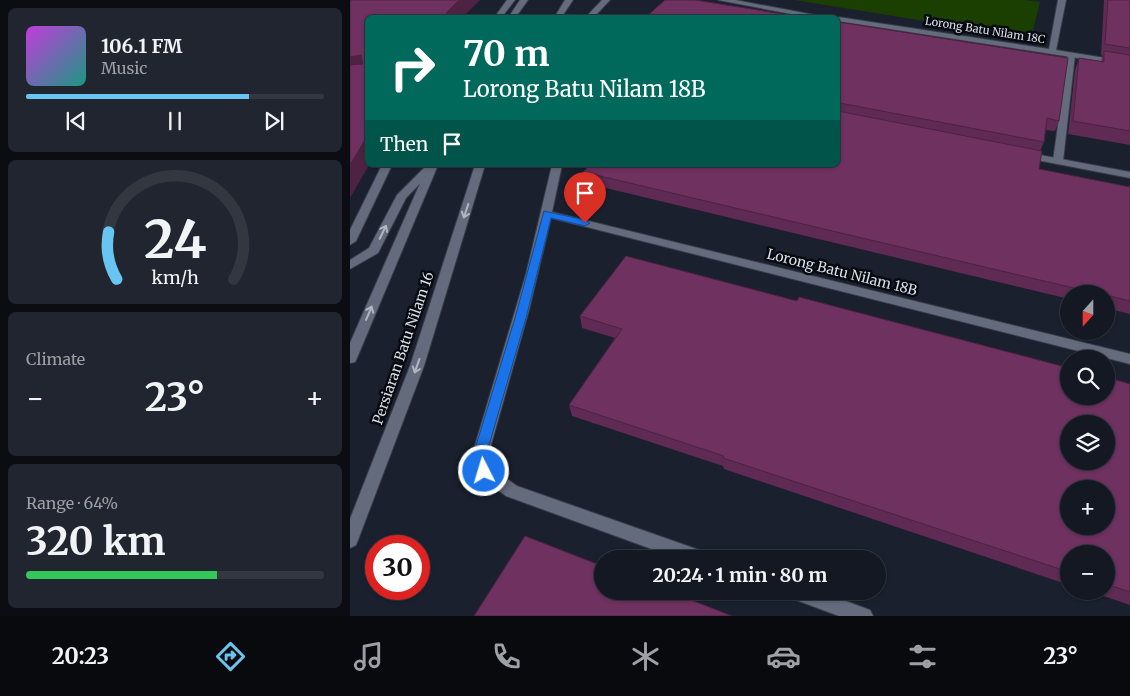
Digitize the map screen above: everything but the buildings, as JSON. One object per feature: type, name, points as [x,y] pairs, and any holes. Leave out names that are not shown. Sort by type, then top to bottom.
[{"type":"street","points":[[500,15],[512,0]]},
{"type":"street","points":[[513,15],[524,0]]},
{"type":"street","points":[[559,15],[569,0]]},
{"type":"street","points":[[591,15],[606,0]]},
{"type":"street","points":[[722,0],[810,15]]},
{"type":"street","points":[[1052,52],[1062,0]]},
{"type":"street","name":"Lorong Batu Nilam 18C","points":[[840,19],[1130,64]]},
{"type":"street","points":[[1058,161],[1071,55]]},
{"type":"street","points":[[1009,152],[1130,176]]},
{"type":"street","points":[[350,241],[386,167]]},
{"type":"street","points":[[350,265],[374,250],[401,196],[431,167]]},
{"type":"street","points":[[350,358],[432,167]]},
{"type":"street","name":"Persiaran Batu Nilam 16","points":[[350,540],[417,366],[479,167]]},
{"type":"street","points":[[556,167],[548,214],[521,318],[481,452],[484,471],[512,491],[677,550]]},
{"type":"street","name":"Lorong Batu Nilam 18B","points":[[548,214],[1130,359]]},
{"type":"street","points":[[819,600],[864,616]]},
{"type":"green space","points":[[794,0],[1024,0],[1040,2],[1031,38]]},
{"type":"route","points":[[484,471],[481,452],[521,318],[548,214],[585,223]]}]
